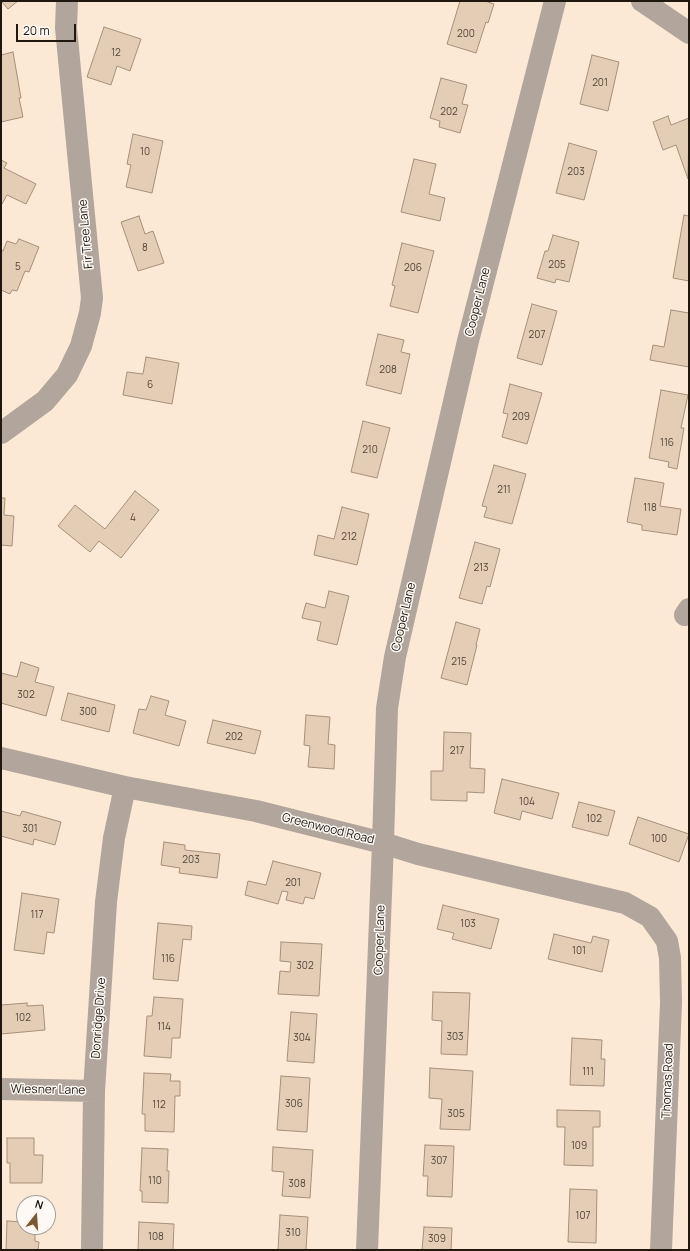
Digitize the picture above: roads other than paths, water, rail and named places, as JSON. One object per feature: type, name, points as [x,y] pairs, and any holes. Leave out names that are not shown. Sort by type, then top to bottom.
[{"type":"street","name":"Fir Tree Lane","points":[[1,433],[45,401],[67,375],[81,346],[90,313],[92,298],[66,28],[66,1]]},
{"type":"street","name":"Cooper Lane","points":[[367,1250],[387,708],[395,657],[468,341],[555,1]]},
{"type":"street","points":[[642,1],[689,33]]},
{"type":"street","name":"Greenwood Road","points":[[1,758],[125,787],[256,811],[383,843],[418,854],[625,902],[650,917]]},
{"type":"street","name":"Donridge Drive","points":[[92,1250],[94,1091],[106,902],[114,838],[125,787]]},
{"type":"street","name":"Thomas Road","points":[[650,917],[666,941],[670,958],[671,1003],[662,1250]]},
{"type":"street","name":"Wiesner Lane","points":[[1,1089],[94,1091]]}]
